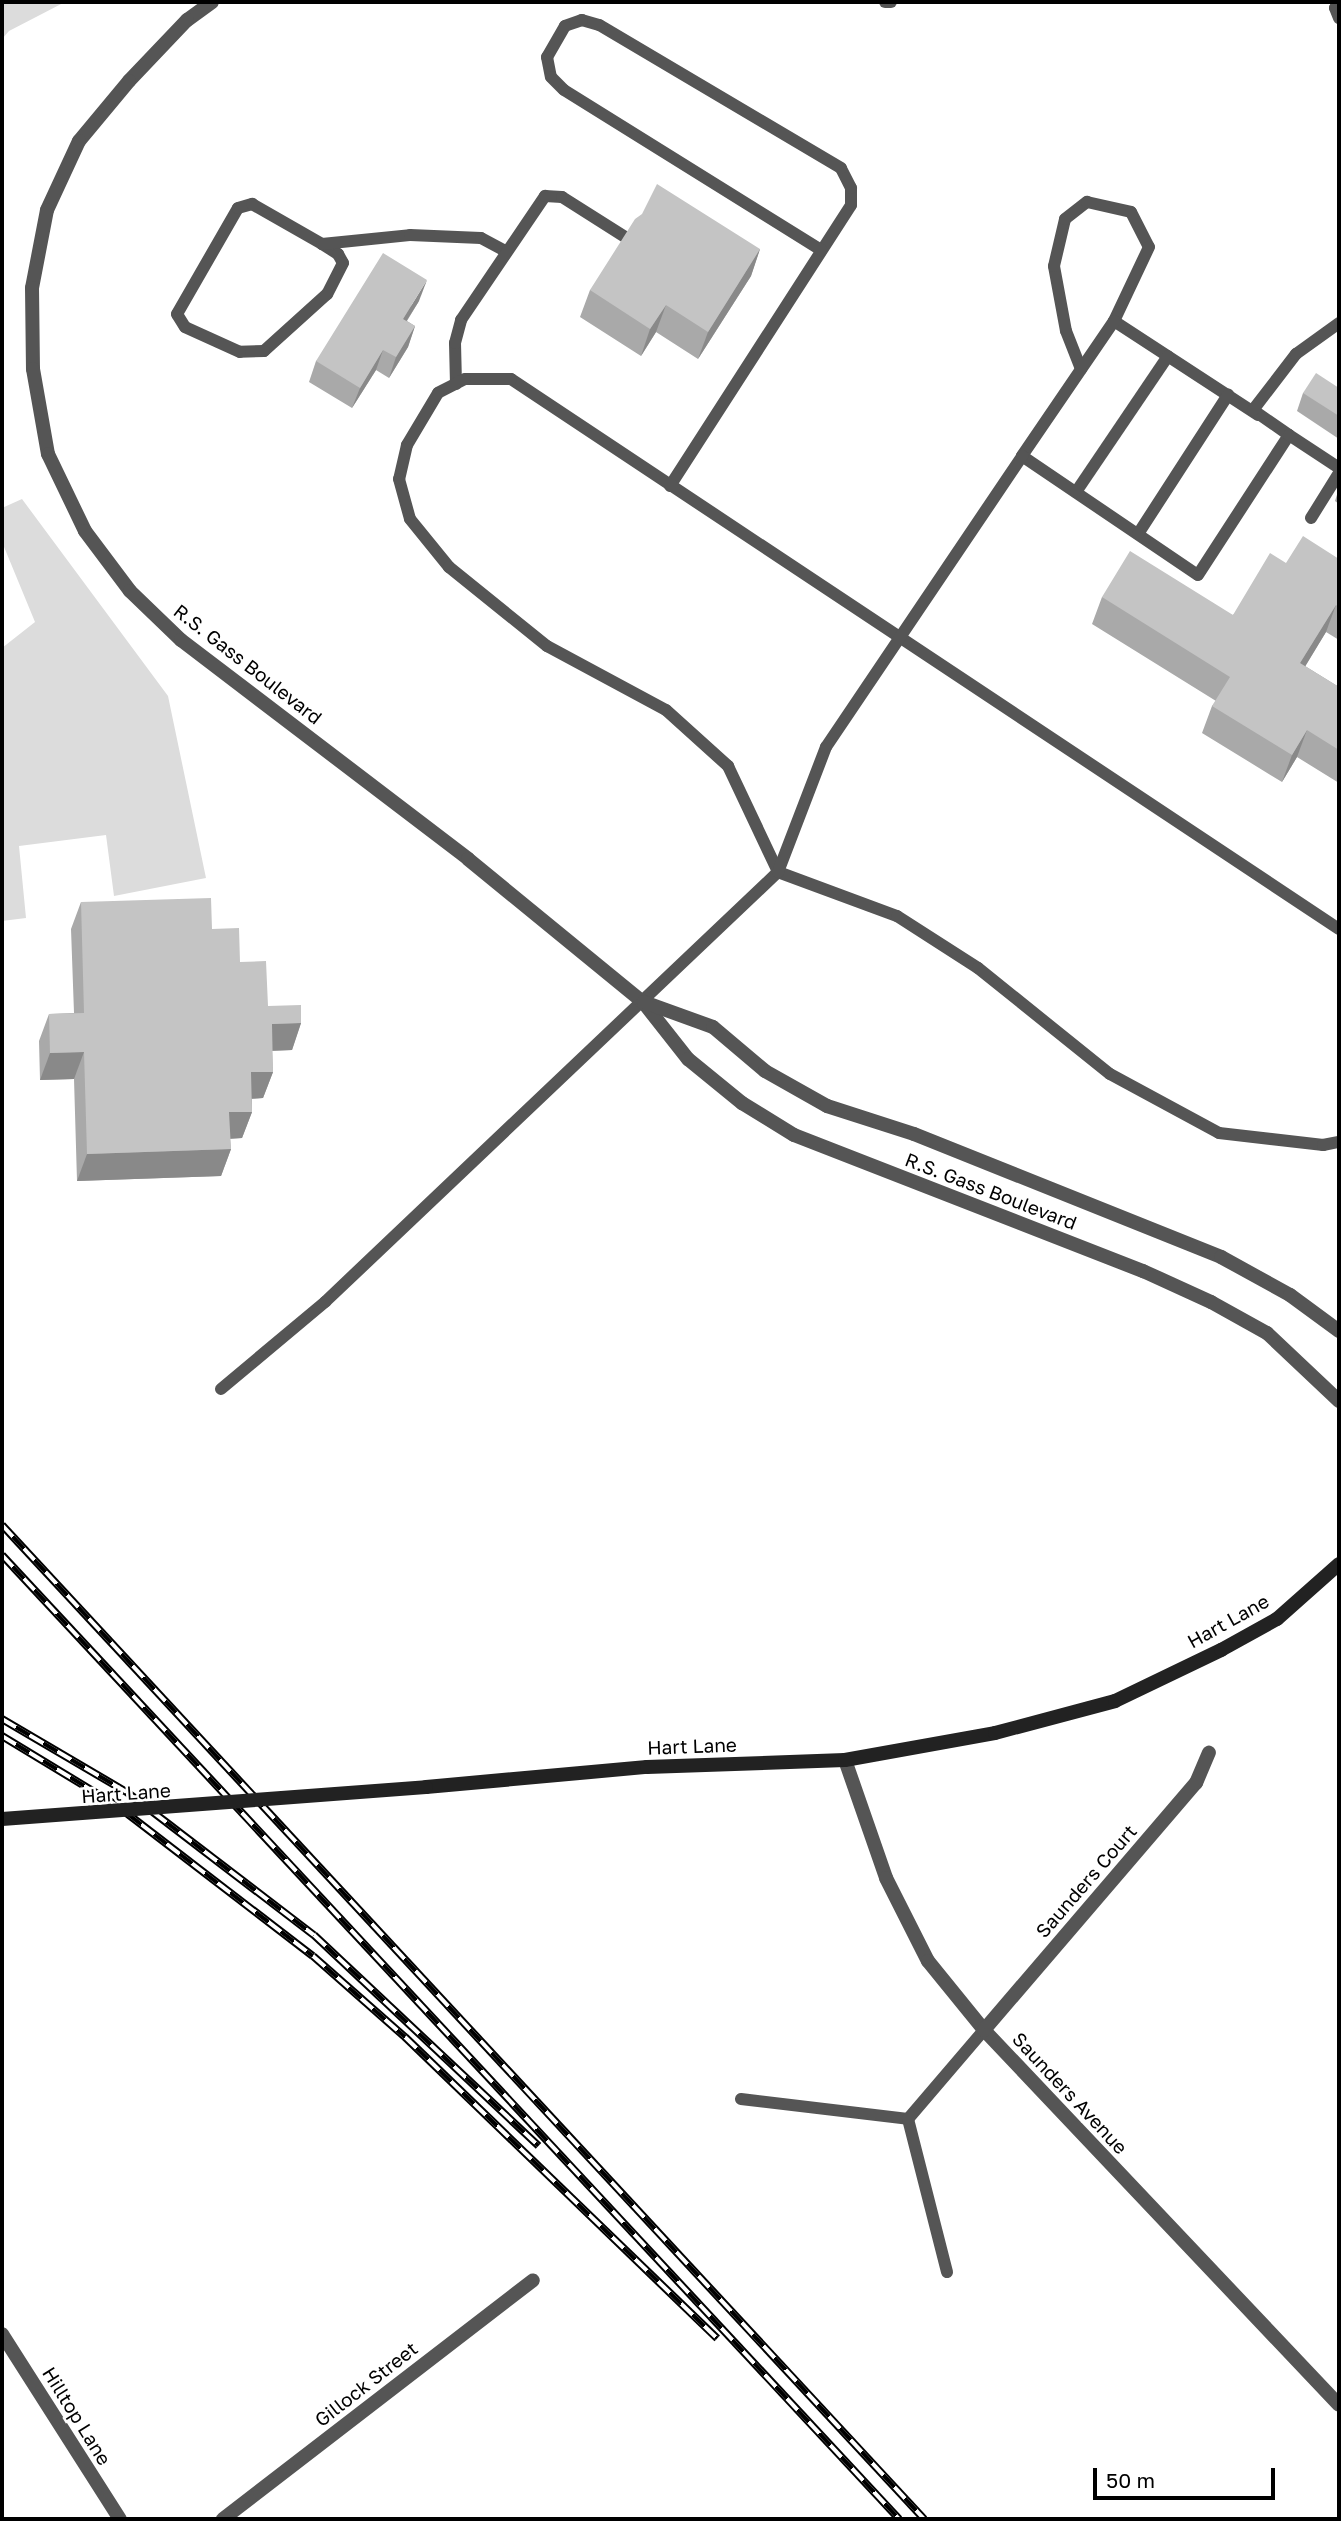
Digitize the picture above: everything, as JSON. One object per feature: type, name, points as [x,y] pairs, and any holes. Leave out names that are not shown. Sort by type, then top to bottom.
[{"type":"main road","name":"Hart Lane","points":[[2,1819],[426,1787],[647,1767],[845,1760],[995,1733],[1115,1701],[1276,1619],[1339,1564]]},
{"type":"street","name":"R.S. Gass Boulevard","points":[[212,2],[145,64],[79,141],[47,210],[32,288],[33,369],[48,454],[85,531],[130,591],[181,640],[468,859],[643,1002],[688,1059],[742,1103],[794,1135],[1143,1271],[1211,1302],[1267,1333],[1339,1401]]},
{"type":"street","name":"R.S. Gass Boulevard","points":[[643,1002],[713,1027],[765,1071],[827,1106],[914,1134],[1221,1257],[1290,1295],[1339,1331]]},
{"type":"street","name":"Saunders Court","points":[[984,2030],[1196,1783],[1209,1753]]},
{"type":"street","name":"Saunders Avenue","points":[[845,1760],[886,1878],[928,1961],[984,2030],[1339,2405]]},
{"type":"street","name":"Gillock Street","points":[[223,2519],[533,2280]]},
{"type":"street","name":"Hilltop Lane","points":[[2,2334],[120,2519]]},
{"type":"lane","points":[[885,2],[891,2]]},
{"type":"lane","points":[[1339,2],[1335,8],[1339,18]]},
{"type":"lane","points":[[670,486],[851,205],[851,188],[841,168],[599,25],[582,20],[565,26],[547,57],[551,77],[564,90],[821,250]]},
{"type":"lane","points":[[456,384],[455,344],[461,320],[505,251],[545,196],[562,197],[625,236]]},
{"type":"lane","points":[[221,1389],[325,1302],[778,872],[826,747],[1114,321],[1149,247],[1131,212],[1087,202],[1065,219],[1054,266],[1066,331],[1081,369]]},
{"type":"lane","points":[[322,244],[338,254],[343,264],[327,294],[264,351],[240,352],[184,327],[177,314],[238,208],[251,204],[322,244],[410,234],[481,238],[505,251]]},
{"type":"lane","points":[[1114,321],[1289,435],[1339,471],[1311,518]]},
{"type":"lane","points":[[1258,415],[1252,410],[1296,354],[1339,323]]},
{"type":"lane","points":[[1076,492],[1168,356]]},
{"type":"lane","points":[[1339,929],[897,639],[511,379],[456,384],[438,393],[407,445],[399,479],[410,519],[449,567],[547,646],[666,710],[728,766],[778,872],[897,916],[978,968],[1110,1073],[1219,1133],[1323,1145],[1339,1142]]},
{"type":"lane","points":[[1138,534],[1228,395]]},
{"type":"lane","points":[[1022,456],[1198,575],[1289,435]]},
{"type":"lane","points":[[908,2119],[984,2030]]},
{"type":"lane","points":[[741,2099],[908,2119]]},
{"type":"lane","points":[[908,2119],[947,2272]]},
{"type":"shaded area","points":[[2,2],[65,2],[9,31],[2,39]]},
{"type":"shaded area","points":[[22,499],[168,696],[206,878],[114,896],[106,835],[19,846],[26,918],[2,921],[2,648],[35,622],[2,542],[2,508]]},
{"type":"building","points":[[657,184],[760,249],[708,332],[666,305],[650,329],[590,290],[635,219],[642,214]]},
{"type":"building","points":[[383,253],[427,280],[403,319],[415,326],[396,357],[383,350],[360,388],[316,361]]},
{"type":"building","points":[[1316,373],[1339,388],[1339,416],[1303,393]]},
{"type":"building","points":[[1303,536],[1339,559],[1339,607],[1336,605],[1300,663],[1339,687],[1339,750],[1307,730],[1292,755],[1212,706],[1230,677],[1102,597],[1130,551],[1233,615],[1270,553],[1286,563]]},
{"type":"building","points":[[211,898],[212,929],[239,928],[240,962],[266,961],[268,1006],[301,1005],[301,1023],[272,1024],[273,1072],[251,1072],[252,1112],[229,1112],[231,1149],[87,1154],[84,1052],[50,1053],[49,1014],[84,1013],[81,902]]},
{"type":"railway","points":[[2,1525],[924,2519]]},
{"type":"railway","points":[[2,1555],[899,2519]]},
{"type":"railway","points":[[2,1719],[128,1793],[314,1935],[539,2146]]},
{"type":"railway","points":[[2,1736],[116,1805],[313,1956],[405,2037],[717,2338]]}]
